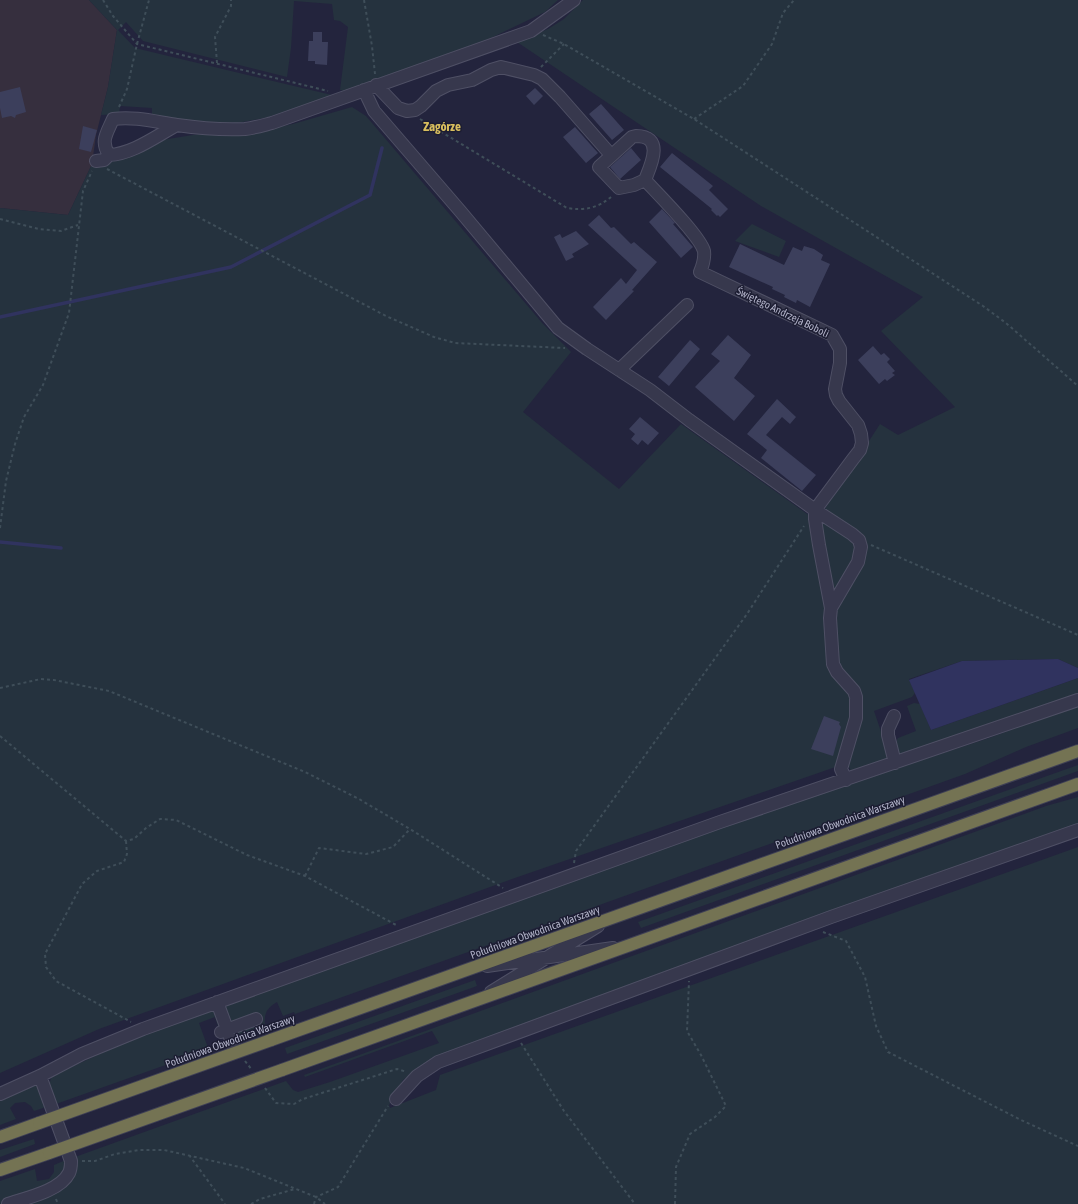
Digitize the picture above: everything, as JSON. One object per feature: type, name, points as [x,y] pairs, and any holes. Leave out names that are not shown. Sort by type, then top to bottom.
[{"type":"highway","name":"Południowa Obwodnica Warszawy","points":[[0,1137],[1078,751]]},
{"type":"highway","points":[[0,1170],[1078,784]]},
{"type":"street","points":[[109,155],[104,148],[104,140],[113,119],[124,118],[153,120],[178,125],[245,129],[272,123],[531,30],[574,0]]},
{"type":"street","points":[[376,85],[398,108],[407,111],[415,110],[436,91],[448,85],[472,80],[491,70],[501,67],[534,75],[542,79],[560,97],[611,155]]},
{"type":"street","points":[[364,90],[374,111],[558,328],[587,349],[650,390],[689,420],[859,540],[861,547],[858,562],[831,608]]},
{"type":"street","points":[[96,161],[104,160],[109,155],[130,151],[178,125]]},
{"type":"street","points":[[641,136],[650,140],[654,147],[645,180],[634,185],[619,188],[599,166],[632,137],[641,136]]},
{"type":"street","name":"Świętego Andrzeja Boboli","points":[[645,180],[700,242],[704,257],[704,264],[700,272],[832,335],[840,349],[840,363],[835,389],[836,396],[839,402],[858,425],[862,443],[860,450],[854,459],[815,510]]},
{"type":"street","points":[[619,370],[687,305]]},
{"type":"street","points":[[815,510],[819,544],[831,608],[830,618],[833,664],[837,672],[854,691],[856,697],[856,718],[841,769],[846,780]]},
{"type":"street","points":[[0,1094],[40,1076],[82,1054],[143,1029],[720,822],[1078,700]]},
{"type":"street","points":[[894,716],[888,729],[888,735],[895,763]]},
{"type":"street","points":[[396,1099],[417,1076],[438,1062],[807,926],[1078,830]]},
{"type":"street","points":[[482,998],[611,918]]},
{"type":"street","points":[[472,968],[622,947]]},
{"type":"street","points":[[217,1002],[224,1031],[233,1045]]},
{"type":"street","points":[[224,1031],[256,1019]]},
{"type":"street","points":[[8,1204],[53,1188],[64,1180],[68,1174],[71,1160],[40,1076]]},
{"type":"path","points":[[103,0],[113,16],[137,44],[346,96]]},
{"type":"path","points":[[113,119],[127,89],[149,0]]},
{"type":"path","points":[[217,64],[215,38],[231,6],[231,0]]},
{"type":"path","points":[[364,0],[372,46],[376,85]]},
{"type":"path","points":[[694,119],[743,86],[772,44],[783,13],[794,0]]},
{"type":"path","points":[[531,30],[564,44],[694,119],[983,306],[1006,323],[1078,386]]},
{"type":"path","points":[[534,75],[564,44]]},
{"type":"path","points":[[407,111],[567,208],[577,210],[596,207],[613,195],[619,188]]},
{"type":"path","points":[[0,528],[6,481],[15,444],[24,417],[43,385],[69,313],[83,190],[96,161],[110,172],[259,250],[386,316],[434,337],[455,342],[587,349]]},
{"type":"path","points":[[0,219],[40,229],[61,230],[78,225]]},
{"type":"path","points":[[572,875],[576,852],[742,620],[815,510]]},
{"type":"path","points":[[859,540],[1078,635]]},
{"type":"path","points":[[0,688],[41,679],[54,680],[109,691],[305,772],[359,799],[410,829],[515,896]]},
{"type":"path","points":[[0,736],[126,842],[127,854],[124,862],[97,871],[82,884],[45,954],[46,967],[56,981],[143,1029]]},
{"type":"path","points":[[126,842],[134,839],[146,828],[160,819],[176,820],[247,855],[305,876],[411,934]]},
{"type":"path","points":[[305,876],[319,848],[366,854],[394,847],[410,829]]},
{"type":"path","points":[[807,926],[846,941],[865,977],[876,1026],[888,1052],[1021,1120],[1078,1146]]},
{"type":"path","points":[[675,1204],[676,1167],[690,1134],[715,1117],[726,1106],[701,1055],[687,1031],[690,970]]},
{"type":"path","points":[[515,1034],[564,1110],[635,1204]]},
{"type":"path","points":[[233,1045],[252,1071]]},
{"type":"path","points":[[262,1084],[276,1103],[294,1104],[303,1099],[397,1069],[417,1076]]},
{"type":"path","points":[[314,1204],[316,1197],[338,1187],[388,1105],[396,1099]]},
{"type":"path","points":[[71,1160],[95,1161],[116,1154],[139,1150],[164,1150],[244,1168],[316,1197],[325,1204]]},
{"type":"path","points":[[190,1155],[225,1204]]},
{"type":"path","points":[[250,1204],[260,1199],[296,1189]]},
{"type":"shaded area","points":[[0,0],[89,0],[117,30],[108,87],[96,135],[92,164],[68,215],[0,208]]},
{"type":"shaded area","points":[[89,0],[558,0],[545,12],[491,38],[345,91],[340,90],[348,27],[340,21],[334,20],[332,4],[294,1],[291,48],[287,77],[143,41],[126,22],[118,30],[135,48],[336,96],[265,118],[237,123],[183,121],[152,116],[152,108],[120,106],[119,114],[101,115],[108,87],[117,30]]},
{"type":"shaded area","points":[[583,0],[1078,0],[1078,668],[1058,659],[962,661],[909,679],[915,693],[912,697],[874,711],[889,758],[852,773],[847,763],[512,879],[99,1029],[0,1073],[0,208],[68,215],[92,164],[107,164],[162,140],[199,134],[250,133],[293,124],[352,107],[366,116],[543,324],[571,352],[523,412],[619,489],[681,424],[817,521],[880,424],[898,435],[955,407],[881,331],[923,297],[761,206],[517,42],[548,29],[564,19]]},
{"type":"shaded area","points":[[752,224],[786,241],[779,257],[735,241]]},
{"type":"shaded area","points":[[1078,678],[1078,694],[910,755],[903,756],[896,748],[898,738],[916,731],[907,706],[914,703],[920,704],[931,730]]},
{"type":"shaded area","points":[[1078,705],[1078,728],[1026,747],[965,774],[295,1014],[294,1012],[283,1016],[277,1002],[267,1011],[265,1024],[236,1037],[236,1034],[240,1028],[237,1023],[229,1020],[224,1011],[227,1004],[775,808],[989,738]]},
{"type":"shaded area","points":[[1078,765],[1078,771],[641,928],[638,922]]},
{"type":"shaded area","points":[[1078,797],[1078,826],[979,859],[452,1050],[435,1057],[403,1080],[389,1105],[390,1108],[436,1090],[440,1075],[1078,847],[1078,1204],[14,1204],[67,1181],[75,1157],[286,1081],[293,1090],[298,1092],[439,1043],[432,1031],[305,1077],[304,1075],[1046,806]]},
{"type":"shaded area","points":[[475,980],[477,986],[287,1054],[285,1048]]},
{"type":"shaded area","points":[[214,1009],[221,1016],[219,1029],[215,1017],[199,1023],[208,1048],[174,1062],[56,1104],[49,1086],[51,1078],[54,1075],[145,1033]]},
{"type":"shaded area","points":[[33,1086],[38,1086],[49,1106],[34,1111],[31,1106],[25,1102],[15,1103],[10,1108],[16,1119],[0,1125],[0,1098]]},
{"type":"shaded area","points":[[34,1139],[35,1144],[0,1157],[0,1150]]},
{"type":"shaded area","points":[[68,1159],[66,1173],[48,1188],[0,1204],[0,1181],[35,1169],[37,1181],[49,1179],[54,1172],[54,1165]]},
{"type":"water","points":[[1058,659],[1078,668],[1078,678],[931,730],[909,680],[962,661]]},
{"type":"building","points":[[313,32],[322,32],[322,42],[328,42],[327,65],[315,64],[315,61],[308,61],[309,41],[313,41]]},
{"type":"building","points":[[20,87],[26,112],[16,115],[15,118],[11,116],[2,118],[0,108],[0,92]]},
{"type":"building","points":[[535,88],[543,96],[534,105],[526,96]]},
{"type":"building","points":[[601,104],[624,130],[612,140],[589,114]]},
{"type":"building","points":[[83,126],[97,130],[91,152],[79,149]]},
{"type":"building","points":[[575,127],[598,153],[586,163],[563,137]]},
{"type":"building","points":[[631,148],[641,160],[620,179],[610,167]]},
{"type":"building","points":[[672,153],[713,186],[709,190],[728,209],[720,217],[660,167]]},
{"type":"building","points":[[662,209],[675,223],[673,224],[693,247],[681,258],[649,222]]},
{"type":"building","points":[[599,215],[611,228],[614,227],[631,244],[634,242],[657,262],[632,290],[634,291],[606,320],[593,307],[621,278],[626,284],[637,270],[588,225]]},
{"type":"building","points":[[576,231],[589,244],[572,254],[574,257],[566,261],[554,237],[560,234],[562,238]]},
{"type":"building","points":[[740,244],[784,265],[793,247],[802,251],[804,246],[814,249],[823,255],[821,260],[830,264],[810,307],[797,300],[796,303],[784,297],[785,295],[772,289],[773,287],[729,267]]},
{"type":"building","points":[[728,335],[751,355],[734,378],[755,396],[734,421],[695,387],[720,361],[711,354]]},
{"type":"building","points":[[690,340],[700,349],[669,386],[658,377]]},
{"type":"building","points":[[873,346],[881,355],[884,353],[890,359],[887,362],[895,371],[892,373],[895,375],[887,381],[885,379],[879,384],[858,360]]},
{"type":"building","points":[[777,399],[796,417],[790,424],[782,417],[766,435],[816,475],[802,491],[761,458],[767,450],[747,434]]},
{"type":"building","points":[[640,417],[659,433],[648,445],[642,440],[638,445],[631,439],[635,434],[629,429]]},
{"type":"building","points":[[824,716],[840,722],[839,724],[841,727],[833,756],[811,749]]},
{"type":"waterway","points":[[0,317],[231,267],[370,195],[382,148]]},
{"type":"waterway","points":[[0,542],[61,548]]},
{"type":"district","name":"Zagórze","points":[[442,126]]}]
